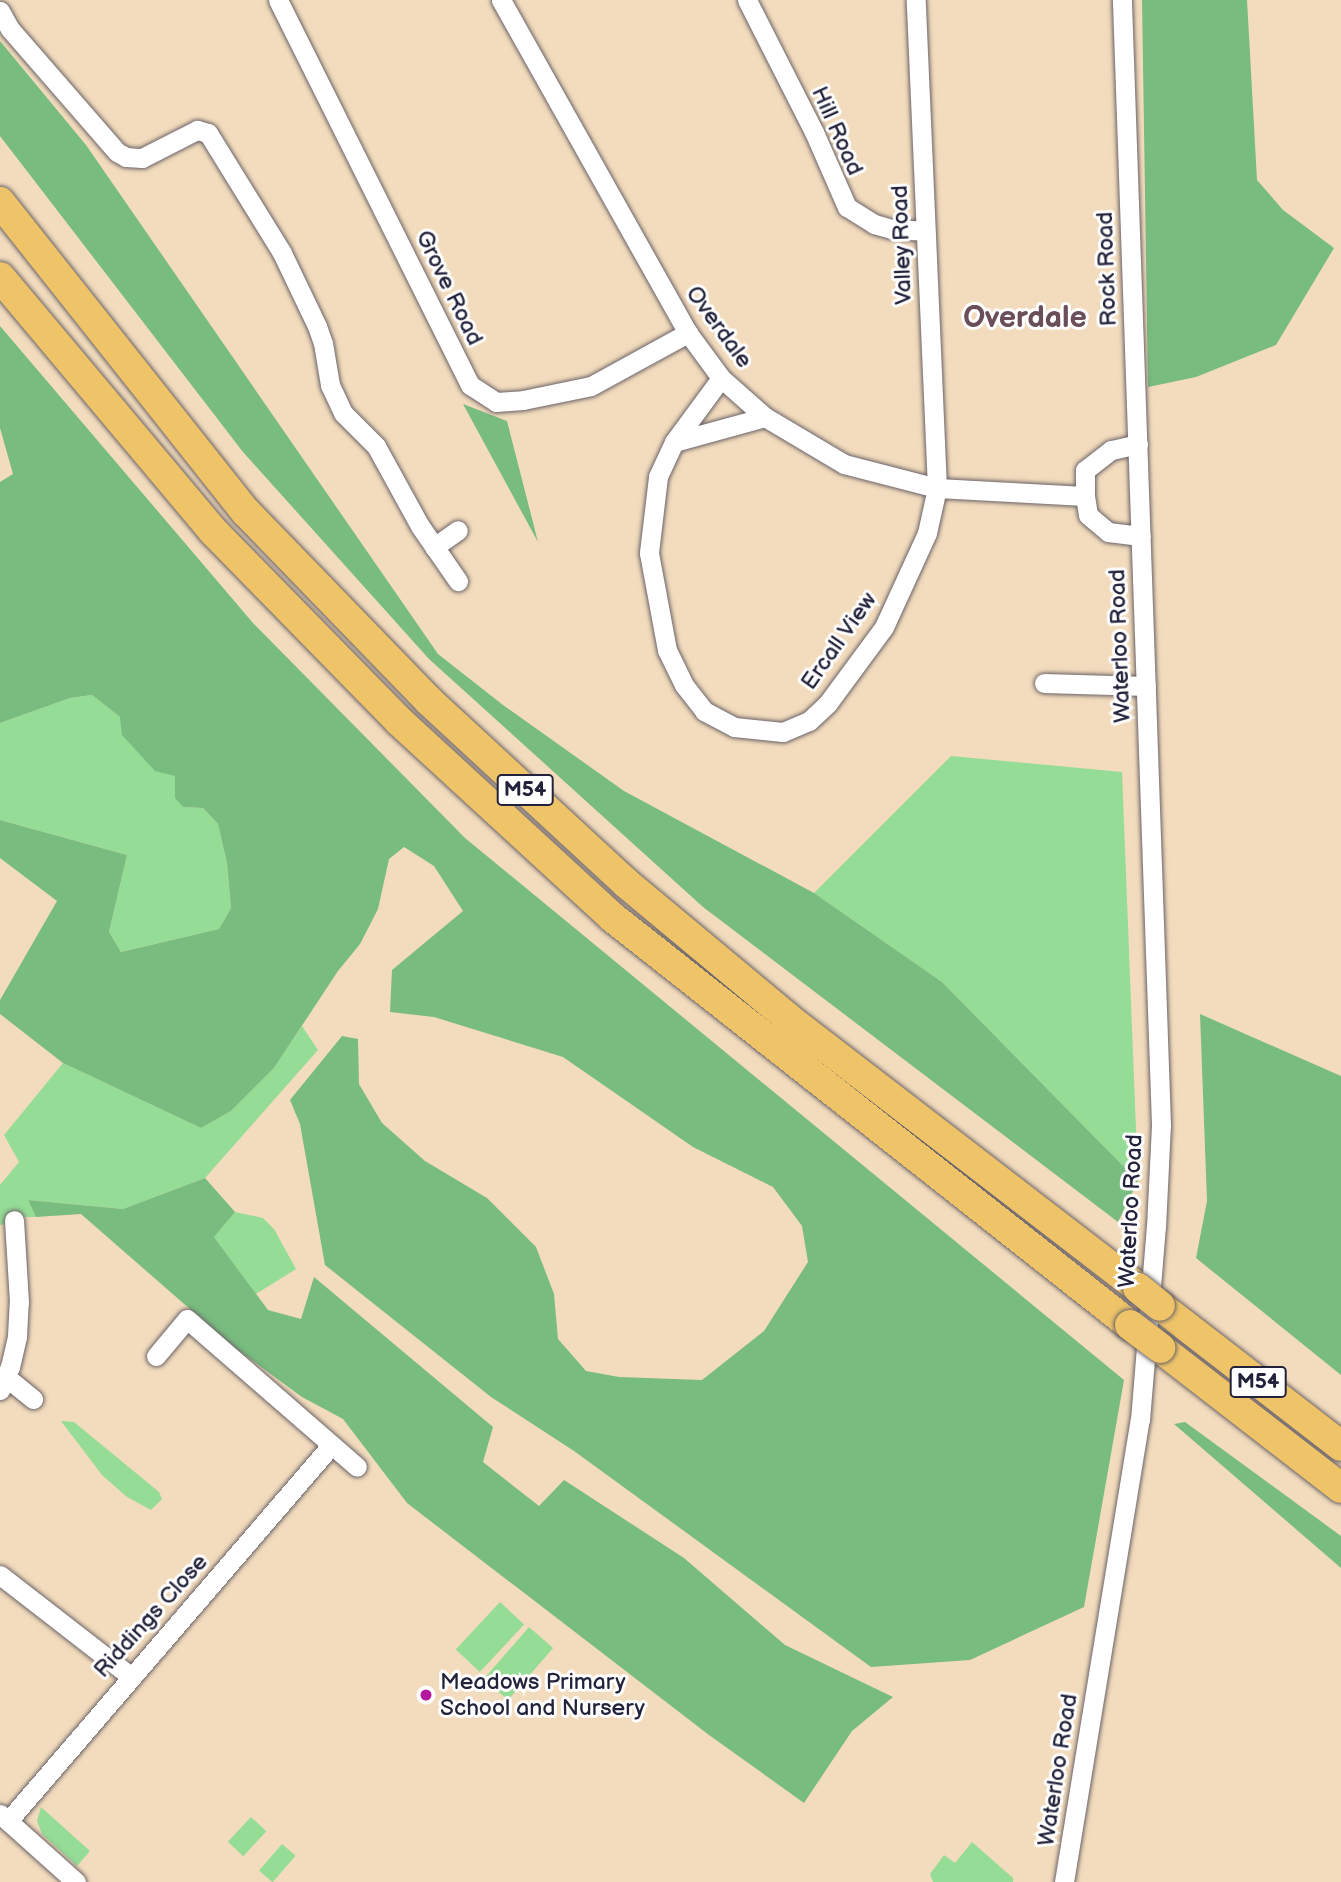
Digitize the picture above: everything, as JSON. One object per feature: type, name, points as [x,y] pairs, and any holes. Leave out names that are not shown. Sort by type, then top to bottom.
[{"type":"highway","name":"M54","points":[[0,202],[246,512],[429,701],[626,883],[779,1010],[1341,1446]]},
{"type":"highway","name":"M54","points":[[0,277],[213,531],[409,730],[612,917],[1341,1490]]},
{"type":"highway","name":"M54","points":[[1158,1304],[1341,1427]]},
{"type":"street","name":"Grove Road","points":[[278,0],[470,385],[496,402],[523,400],[591,386],[688,333]]},
{"type":"street","name":"Overdale","points":[[501,0],[688,333],[721,378],[765,417],[844,464],[937,488],[1084,496]]},
{"type":"street","name":"Hill Road","points":[[747,0],[814,132],[847,207],[859,216],[883,226],[925,231]]},
{"type":"street","name":"Valley Road","points":[[916,0],[937,488]]},
{"type":"street","name":"Rock Road","points":[[1122,0],[1141,536]]},
{"type":"street","points":[[0,11],[10,29],[117,152],[126,157],[142,158],[197,130],[208,133],[282,253],[317,326],[330,385],[343,413],[376,446],[458,581]]},
{"type":"street","name":"Ercall View","points":[[721,378],[674,442],[658,477],[649,553],[667,650],[684,685],[704,711],[734,727],[759,732],[783,732],[809,721],[828,703],[884,627],[927,533],[937,488]]},
{"type":"street","points":[[674,442],[765,417]]},
{"type":"street","points":[[1138,444],[1111,450],[1085,470],[1084,496],[1088,515],[1108,533],[1141,536]]},
{"type":"street","points":[[435,547],[458,530]]},
{"type":"street","name":"Waterloo Road","points":[[1064,1882],[1140,1420],[1156,1227],[1161,1125],[1141,536]]},
{"type":"street","points":[[1044,684],[1146,686]]},
{"type":"street","points":[[14,1220],[19,1302],[16,1336],[3,1384],[33,1399]]},
{"type":"street","points":[[156,1356],[187,1319],[357,1467]]},
{"type":"street","name":"Riddings Close","points":[[4,1817],[173,1630],[331,1445]]},
{"type":"street","points":[[0,1574],[130,1676]]},
{"type":"street","points":[[4,1817],[76,1882]]},
{"type":"green space","points":[[1142,0],[1247,0],[1257,180],[1283,210],[1334,248],[1276,345],[1196,377],[1148,387]]},
{"type":"green space","points":[[0,41],[86,145],[438,654],[503,705],[624,791],[814,893],[942,982],[1138,1181],[1118,1222],[703,907],[429,659],[243,452],[0,136]]},
{"type":"green space","points":[[0,326],[253,623],[465,838],[1124,1380],[1084,1607],[970,1660],[871,1667],[574,1451],[491,1397],[325,1265],[300,1124],[290,1100],[342,1036],[358,1039],[359,1084],[382,1123],[425,1161],[487,1198],[536,1247],[554,1294],[558,1339],[586,1371],[619,1377],[702,1380],[764,1331],[808,1262],[802,1226],[773,1187],[693,1147],[563,1057],[434,1017],[390,1012],[392,970],[463,911],[434,866],[404,847],[389,859],[378,909],[360,944],[338,971],[274,1068],[231,1111],[201,1128],[63,1063],[0,1014],[0,1000],[57,901],[0,858],[0,820],[127,855],[109,932],[121,952],[219,929],[231,908],[227,863],[218,824],[203,808],[183,807],[175,798],[175,776],[155,771],[122,735],[120,717],[92,695],[70,698],[0,723],[0,482],[13,474],[0,428]]},
{"type":"green space","points":[[463,404],[507,421],[538,542]]},
{"type":"green space","points":[[92,695],[120,717],[175,776],[175,798],[184,807],[203,808],[218,824],[227,863],[231,908],[219,929],[121,952],[109,932],[127,855],[0,820],[0,723],[70,698]]},
{"type":"green space","points":[[951,756],[1122,772],[1138,1181],[942,982],[814,893]]},
{"type":"green space","points":[[1200,1014],[1341,1076],[1341,1375],[1196,1258],[1207,1201]]},
{"type":"green space","points":[[302,1026],[318,1050],[205,1178],[123,1209],[28,1200],[36,1217],[5,1217],[5,1224],[0,1225],[0,1185],[19,1162],[4,1135],[63,1063],[201,1128],[231,1111],[274,1068]]},
{"type":"green space","points":[[205,1178],[235,1212],[214,1237],[268,1310],[301,1319],[314,1277],[493,1427],[483,1462],[539,1506],[564,1480],[684,1558],[785,1645],[893,1697],[852,1731],[804,1803],[709,1735],[407,1503],[343,1419],[302,1397],[230,1344],[81,1214],[36,1217],[28,1200],[123,1209]]},
{"type":"green space","points":[[235,1212],[263,1218],[274,1229],[296,1269],[256,1294],[214,1237],[211,1240]]},
{"type":"green space","points":[[61,1421],[74,1422],[159,1492],[162,1499],[151,1510],[127,1497],[102,1475]]},
{"type":"green space","points":[[1185,1422],[1341,1536],[1341,1568],[1174,1424]]},
{"type":"green space","points":[[500,1602],[524,1625],[480,1672],[456,1650]]},
{"type":"green space","points":[[529,1627],[553,1648],[508,1700],[484,1679]]},
{"type":"green space","points":[[41,1807],[90,1851],[77,1866],[42,1834],[37,1821]]},
{"type":"green space","points":[[251,1817],[266,1831],[243,1856],[228,1842]]},
{"type":"green space","points":[[972,1842],[1013,1878],[1013,1882],[933,1882],[930,1874],[944,1855],[955,1863]]},
{"type":"green space","points":[[282,1844],[296,1856],[273,1882],[259,1870]]},
{"type":"place","name":"Meadows Primary School and Nursery","points":[[426,1695]]},
{"type":"district","name":"Overdale","points":[[1025,318]]}]
